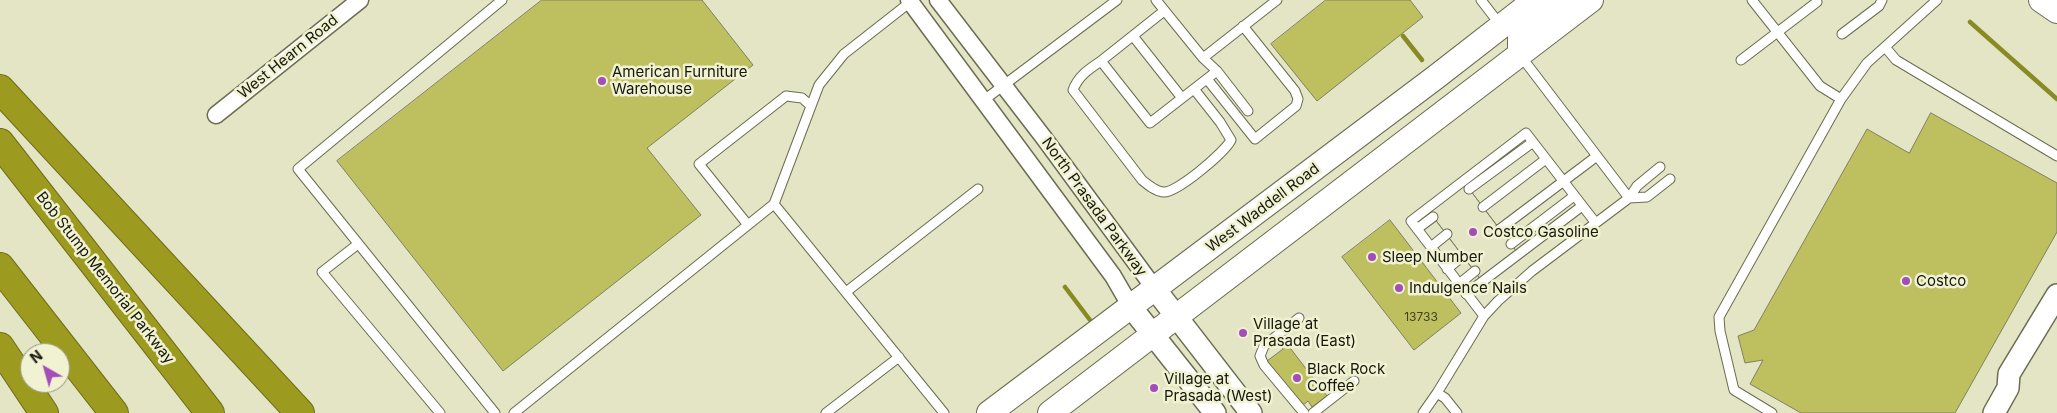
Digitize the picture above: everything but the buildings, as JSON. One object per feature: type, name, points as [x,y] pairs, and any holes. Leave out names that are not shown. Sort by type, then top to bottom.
[{"type":"highway","points":[[0,89],[300,413]]},
{"type":"highway","name":"Bob Stump Memorial Parkway","points":[[0,143],[210,413]]},
{"type":"highway","points":[[0,267],[114,413]]},
{"type":"highway","points":[[0,347],[44,413]]},
{"type":"main road","name":"West Waddell Road","points":[[989,413],[1534,0]]},
{"type":"main road","points":[[1520,55],[1520,36],[1524,29],[1559,0]]},
{"type":"main road","points":[[1050,413],[1591,0]]},
{"type":"main road","points":[[2041,0],[2057,11]]},
{"type":"street","name":"West Hearn Road","points":[[216,115],[360,0]]},
{"type":"street","name":"North Prasada Parkway","points":[[938,0],[1155,289],[1251,413]]},
{"type":"street","name":"North Prasada Parkway","points":[[910,1],[1113,276],[1131,307],[1215,413]]},
{"type":"street","points":[[1994,413],[2008,388],[2009,374],[2057,295]]},
{"type":"street","points":[[2008,388],[2019,384],[2057,321]]},
{"type":"lane","points":[[496,413],[298,169],[502,0]]},
{"type":"lane","points":[[984,100],[1117,0]]},
{"type":"lane","points":[[1156,0],[1248,110]]},
{"type":"lane","points":[[1203,58],[1277,0]]},
{"type":"lane","points":[[1481,0],[1501,26]]},
{"type":"lane","points":[[1752,0],[1820,86],[1841,99]]},
{"type":"lane","points":[[1842,34],[1879,6],[1882,0]]},
{"type":"lane","points":[[1772,413],[1734,390],[1720,331],[1719,317],[1841,99],[1867,64],[1937,0]]},
{"type":"lane","points":[[514,413],[774,204],[819,85],[844,54],[910,1]]},
{"type":"lane","points":[[1741,60],[1817,2]]},
{"type":"lane","points":[[1164,11],[1101,61],[1088,69],[1076,83],[1073,90],[1142,180],[1151,187],[1163,192],[1172,191],[1197,173],[1218,155],[1231,140],[1220,122],[1194,89]]},
{"type":"lane","points":[[1207,79],[1254,139],[1296,106],[1298,99],[1295,91],[1243,26]]},
{"type":"lane","points":[[1133,36],[1182,98]]},
{"type":"lane","points":[[1884,47],[1896,60],[2057,156]]},
{"type":"lane","points":[[1520,55],[1629,198]]},
{"type":"lane","points":[[1101,61],[1150,123],[1217,71]]},
{"type":"lane","points":[[748,225],[699,164],[786,96],[802,98],[811,106]]},
{"type":"lane","points":[[1484,316],[1411,221],[1526,133],[1595,222]]},
{"type":"lane","points":[[1470,189],[1532,142]]},
{"type":"lane","points":[[1500,229],[1597,156]]},
{"type":"lane","points":[[1483,207],[1546,159]]},
{"type":"lane","points":[[1423,413],[1484,316],[1532,270],[1629,198],[1637,186],[1660,167]]},
{"type":"lane","points":[[1629,198],[1647,197],[1670,179]]},
{"type":"lane","points":[[846,292],[978,189]]},
{"type":"lane","points":[[1511,244],[1574,196]]},
{"type":"lane","points":[[774,204],[944,413]]},
{"type":"lane","points":[[1466,294],[1582,206]]},
{"type":"lane","points":[[1417,229],[1433,217]]},
{"type":"lane","points":[[1431,247],[1447,234]]},
{"type":"lane","points":[[358,244],[322,272],[440,413]]},
{"type":"lane","points":[[1447,269],[1463,256]]},
{"type":"lane","points":[[1459,284],[1475,271]]},
{"type":"lane","points":[[1299,318],[1264,346],[1260,356],[1264,365],[1304,413]]},
{"type":"lane","points":[[826,413],[899,357]]},
{"type":"lane","points":[[1313,413],[1354,381]]},
{"type":"lane","points":[[1437,392],[1445,398],[1457,413]]},
{"type":"waterway","points":[[1970,22],[2057,99]]},
{"type":"waterway","points":[[1403,36],[1422,60]]},
{"type":"waterway","points":[[1065,287],[1090,320]]},
{"type":"place","name":"American Furniture Warehouse","points":[[602,81]]},
{"type":"place","name":"Costco Gasoline","points":[[1473,232]]},
{"type":"place","name":"Sleep Number","points":[[1372,257]]},
{"type":"place","name":"Costco","points":[[1906,281]]},
{"type":"place","name":"Indulgence Nails","points":[[1399,288]]},
{"type":"place","name":"Village at Prasada (East)","points":[[1243,333]]},
{"type":"place","name":"Black Rock Coffee","points":[[1297,378]]},
{"type":"place","name":"Village at Prasada (West)","points":[[1154,388]]}]
